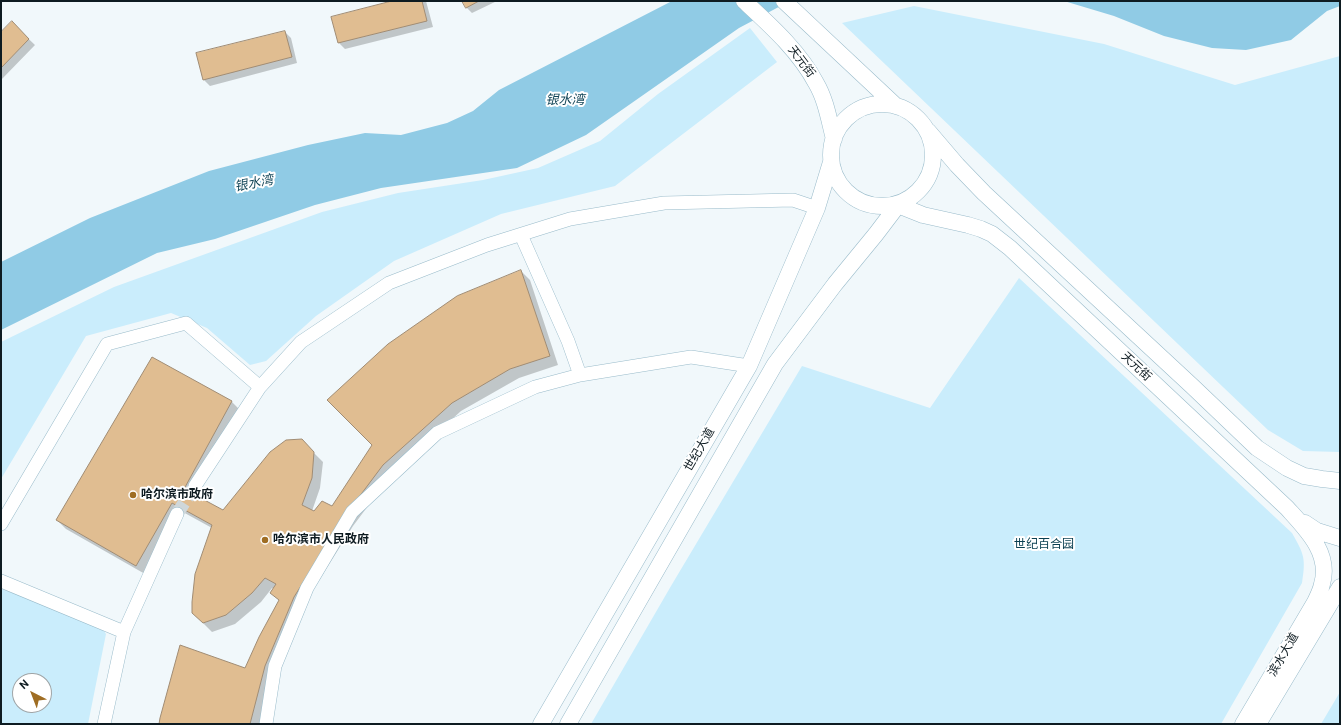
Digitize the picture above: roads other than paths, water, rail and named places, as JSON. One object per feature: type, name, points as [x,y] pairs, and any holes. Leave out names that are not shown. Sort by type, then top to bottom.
[{"type":"main road","name":"天元街","points":[[744,1],[776,31],[800,58],[817,84],[828,112],[834,139]]},
{"type":"main road","points":[[784,1],[896,106]]},
{"type":"main road","points":[[880,104],[896,106],[909,111],[920,120],[928,130],[933,145],[934,160],[930,175],[923,188],[910,199],[898,205],[883,207],[868,205],[854,199],[843,189],[835,177],[831,162],[831,150],[834,139],[839,128],[850,116],[864,107],[880,104]]},
{"type":"main road","name":"天元街","points":[[928,130],[957,165],[984,193],[1257,448],[1287,468],[1304,476],[1340,481]]},
{"type":"main road","name":"世纪大道","points":[[541,724],[749,366],[817,208],[831,162]]},
{"type":"main road","name":"天元街","points":[[898,205],[923,215],[981,229],[992,234],[1010,248],[1291,513],[1319,549],[1324,570],[1322,584]]},
{"type":"main road","name":"世纪大道","points":[[568,724],[775,364],[835,284],[898,205]]},
{"type":"main road","points":[[1291,513],[1317,531],[1340,538]]},
{"type":"main road","name":"滨水大道","points":[[1243,724],[1315,602],[1322,584]]},
{"type":"main road","name":"滨水大道","points":[[1258,724],[1340,587]]},
{"type":"lane","points":[[195,486],[260,387],[301,342],[388,283],[487,245],[570,219],[664,203],[793,200],[817,208]]},
{"type":"lane","points":[[521,235],[568,341],[580,375]]},
{"type":"lane","points":[[1,524],[107,344],[186,322],[260,387]]},
{"type":"lane","points":[[266,724],[275,666],[307,588],[352,512],[437,433],[535,386],[580,375],[691,357],[749,366]]},
{"type":"lane","points":[[104,724],[124,632],[177,514]]},
{"type":"lane","points":[[1,581],[124,632]]},
{"type":"water","name":"银水湾","points":[[672,1],[790,1],[739,28],[586,135],[517,168],[381,188],[315,205],[215,239],[157,253],[1,330],[1,262],[90,218],[209,171],[308,145],[365,133],[401,135],[447,123],[473,111],[499,90]]},
{"type":"water","points":[[1064,1],[1340,1],[1340,6],[1327,11],[1291,40],[1246,50],[1212,48],[1164,36],[1114,16]]},
{"type":"tunnel","points":[[177,514],[195,486]]},
{"type":"place","name":"哈尔滨市政府","points":[[133,495]]},
{"type":"place","name":"哈尔滨市人民政府","points":[[265,540]]},
{"type":"park label","name":"世纪百合园","points":[[1044,545]]}]
